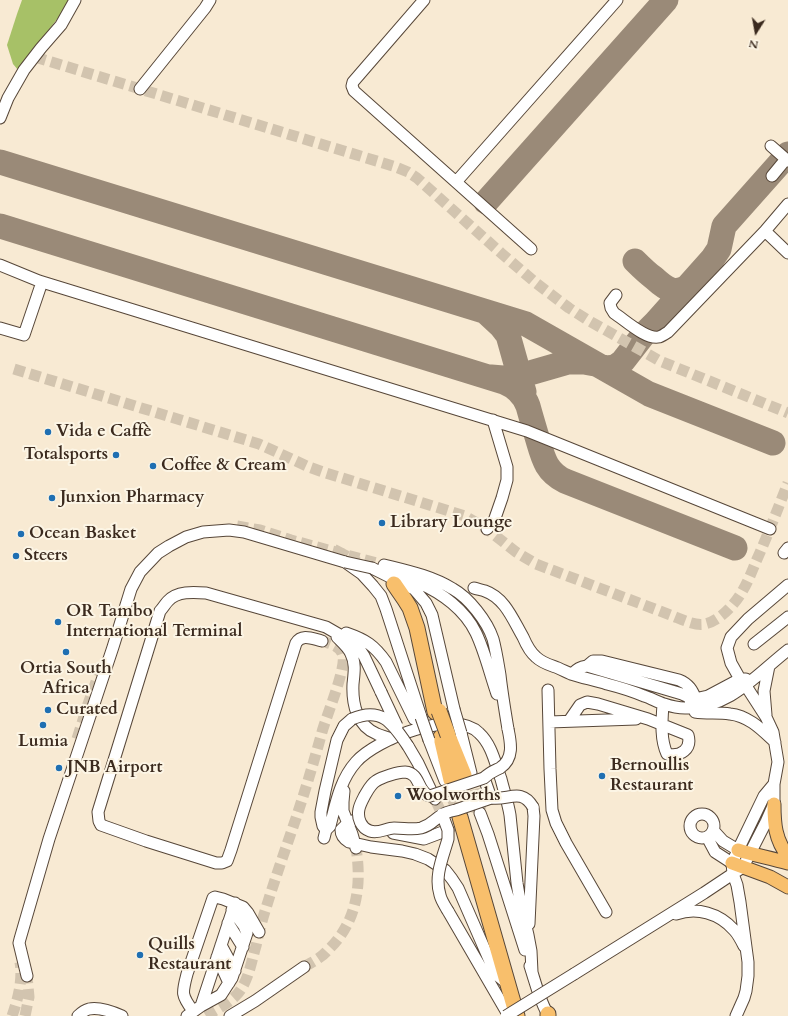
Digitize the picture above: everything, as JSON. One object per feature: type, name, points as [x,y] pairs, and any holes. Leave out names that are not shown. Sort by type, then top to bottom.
[{"type":"highway","points":[[394,584],[405,600],[414,618],[437,712],[440,737],[454,776]]},
{"type":"highway","points":[[460,817],[518,1016]]},
{"type":"main road","points":[[774,804],[774,822],[777,834],[780,844],[788,856]]},
{"type":"main road","points":[[744,852],[788,863]]},
{"type":"main road","points":[[736,868],[770,877],[788,887]]},
{"type":"street","points":[[0,118],[8,98],[24,70],[40,48],[61,25],[75,0]]},
{"type":"street","points":[[140,89],[210,0]]},
{"type":"street","points":[[424,0],[353,82],[352,86],[354,91],[531,249]]},
{"type":"street","points":[[456,182],[617,0]]},
{"type":"street","points":[[771,146],[787,160],[772,176]]},
{"type":"street","points":[[616,295],[610,303],[614,313],[646,335],[654,338],[662,336],[668,332],[765,231],[788,204]]},
{"type":"street","points":[[765,231],[788,253]]},
{"type":"street","points":[[0,264],[41,281],[527,431],[770,529]]},
{"type":"street","points":[[0,328],[24,335],[41,281]]},
{"type":"street","points":[[487,529],[494,520],[507,480],[507,467],[492,420]]},
{"type":"street","points":[[26,976],[19,943],[20,939],[49,839],[131,589],[140,572],[158,554],[186,537],[203,532],[229,530],[244,532],[345,562],[372,568],[418,583],[451,602],[461,611],[475,631],[508,729]]},
{"type":"street","points":[[345,562],[362,574],[381,596],[405,668],[417,718]]},
{"type":"street","points":[[384,565],[426,576],[449,586],[472,605],[484,622],[492,638],[498,662],[511,752],[508,761],[505,764],[489,773],[484,778],[434,797],[426,795],[423,792],[412,773],[404,772],[375,781],[368,790],[359,809],[358,817],[362,826],[371,832],[394,828],[412,829],[430,825],[441,812],[491,798],[512,795],[520,796],[528,800],[533,807],[534,816],[528,935]]},
{"type":"street","points":[[372,568],[414,589],[426,603],[432,614],[454,708],[440,737]]},
{"type":"street","points":[[744,852],[766,822],[774,804],[774,784],[778,762],[773,732],[766,717],[731,663],[727,648],[731,637],[748,618],[788,585]]},
{"type":"street","points":[[474,588],[486,591],[502,602],[510,613],[526,644],[537,659],[572,674],[645,696],[663,704],[684,708],[694,712],[738,715],[759,727],[775,742]]},
{"type":"street","points":[[322,641],[303,637],[296,643],[227,861],[216,863],[101,825],[98,812],[160,611],[169,600],[179,594],[192,592],[206,593],[225,598],[322,626],[368,642],[386,662],[417,718],[440,737],[454,776]]},
{"type":"street","points":[[754,644],[788,617]]},
{"type":"street","points":[[322,626],[358,646],[434,797]]},
{"type":"street","points":[[322,626],[338,638],[351,652],[354,666],[354,705],[364,726],[375,734],[392,739]]},
{"type":"street","points":[[645,696],[677,700],[694,699],[713,694],[755,677],[788,650]]},
{"type":"street","points":[[572,674],[580,666],[587,666],[682,694],[694,699]]},
{"type":"street","points":[[766,717],[764,691],[769,666]]},
{"type":"street","points":[[684,708],[708,706],[717,703],[737,692],[743,683]]},
{"type":"street","points":[[548,690],[552,810],[556,823],[566,843],[606,912]]},
{"type":"street","points":[[569,721],[580,705],[587,702],[662,724],[663,704]]},
{"type":"street","points":[[408,746],[394,727],[378,716],[370,714],[362,716],[352,719],[344,726],[338,740],[321,812],[325,834],[330,826],[335,804],[342,785],[353,766],[369,750],[392,739],[425,727],[446,723],[470,727],[479,733],[486,741],[493,755],[508,804],[520,901],[531,951],[532,972]]},
{"type":"street","points":[[549,722],[648,719]]},
{"type":"street","points":[[353,766],[345,788],[343,802],[344,814],[351,822],[356,846],[415,854],[428,859],[445,870],[465,902],[492,966],[498,976],[508,984]]},
{"type":"street","points":[[484,778],[491,798]]},
{"type":"street","points":[[441,812],[448,830],[448,839],[439,870],[438,879],[440,897],[507,1016],[662,919],[736,868],[744,852],[764,796],[774,784]]},
{"type":"street","points":[[480,811],[535,984],[548,1015]]},
{"type":"street","points":[[393,833],[421,839],[448,830]]},
{"type":"street","points":[[736,1016],[744,998],[748,976],[747,952],[737,885],[736,868],[715,852],[710,836],[744,852]]},
{"type":"street","points":[[215,897],[223,899],[231,913],[244,926],[248,934],[235,971],[229,983],[221,994],[194,1011],[185,1000],[183,987],[186,974],[213,898],[215,897]]},
{"type":"street","points":[[194,1011],[217,957],[231,913],[243,907],[259,932]]},
{"type":"street","points":[[662,919],[684,911],[702,911],[710,914],[723,920],[734,930],[747,952]]},
{"type":"street","points":[[222,940],[238,960]]},
{"type":"street","points":[[222,940],[235,971]]},
{"type":"street","points":[[217,957],[229,983]]},
{"type":"street","points":[[230,1016],[255,1001],[304,967]]},
{"type":"street","points":[[78,1016],[82,1012],[90,1009],[98,1009],[122,1016]]},
{"type":"green space","points":[[22,0],[70,0],[18,70],[13,64],[7,45]]},
{"type":"taxiway","points":[[486,202],[666,0]]},
{"type":"taxiway","points":[[602,367],[613,367],[623,361],[644,334],[713,258],[719,249],[724,226],[788,154]]},
{"type":"taxiway","points":[[0,162],[526,324],[649,394],[773,443]]},
{"type":"taxiway","points":[[0,226],[504,382],[516,389],[524,398],[528,406],[543,457],[549,468],[558,477],[735,548]]},
{"type":"taxiway","points":[[635,261],[649,274],[671,290],[680,290],[690,285]]},
{"type":"taxiway","points":[[487,313],[508,335],[524,392]]},
{"type":"taxiway","points":[[491,377],[516,377],[568,362],[595,364]]},
{"type":"tunnel","points":[[35,57],[393,166],[408,172],[417,178],[536,283],[586,319],[660,361],[788,413]]},
{"type":"tunnel","points":[[14,369],[259,444],[323,472],[465,516],[487,529],[516,552],[536,564],[685,621],[697,624],[711,622],[722,615],[732,606],[740,595],[751,574],[788,483]]},
{"type":"tunnel","points":[[237,526],[260,530],[291,540],[384,565]]},
{"type":"tunnel","points":[[333,551],[357,564]]},
{"type":"tunnel","points":[[206,1016],[227,1003],[240,991],[251,966],[275,879],[300,806],[324,725],[339,682],[343,662],[342,653],[335,646],[322,641]]},
{"type":"tunnel","points":[[77,739],[102,665]]},
{"type":"tunnel","points":[[471,773],[481,810]]},
{"type":"tunnel","points":[[464,775],[480,813]]},
{"type":"tunnel","points":[[451,780],[460,817]]},
{"type":"tunnel","points":[[445,782],[460,817]]},
{"type":"tunnel","points":[[435,799],[440,810]]},
{"type":"tunnel","points":[[304,967],[322,956],[337,940],[351,916],[357,890],[358,862],[356,848]]},
{"type":"tunnel","points":[[12,1016],[21,976],[20,962]]},
{"type":"tunnel","points":[[25,1016],[29,997],[27,976]]},
{"type":"place","name":"Vida e Caffè","points":[[48,432]]},
{"type":"place","name":"Totalsports","points":[[116,455]]},
{"type":"place","name":"Coffee & Cream","points":[[153,466]]},
{"type":"place","name":"Junxion Pharmacy","points":[[52,498]]},
{"type":"place","name":"Library Lounge","points":[[382,523]]},
{"type":"place","name":"Ocean Basket","points":[[21,534]]},
{"type":"place","name":"Steers","points":[[16,556]]},
{"type":"place","name":"OR Tambo International Terminal","points":[[58,622]]},
{"type":"place","name":"Ortia South Africa","points":[[66,652]]},
{"type":"place","name":"Curated","points":[[48,710]]},
{"type":"place","name":"Lumia","points":[[43,725]]},
{"type":"place","name":"JNB Airport","points":[[59,768]]},
{"type":"place","name":"Bernoullis Restaurant","points":[[602,776]]},
{"type":"place","name":"Woolworths","points":[[398,796]]},
{"type":"place","name":"Quills Restaurant","points":[[140,955]]}]
